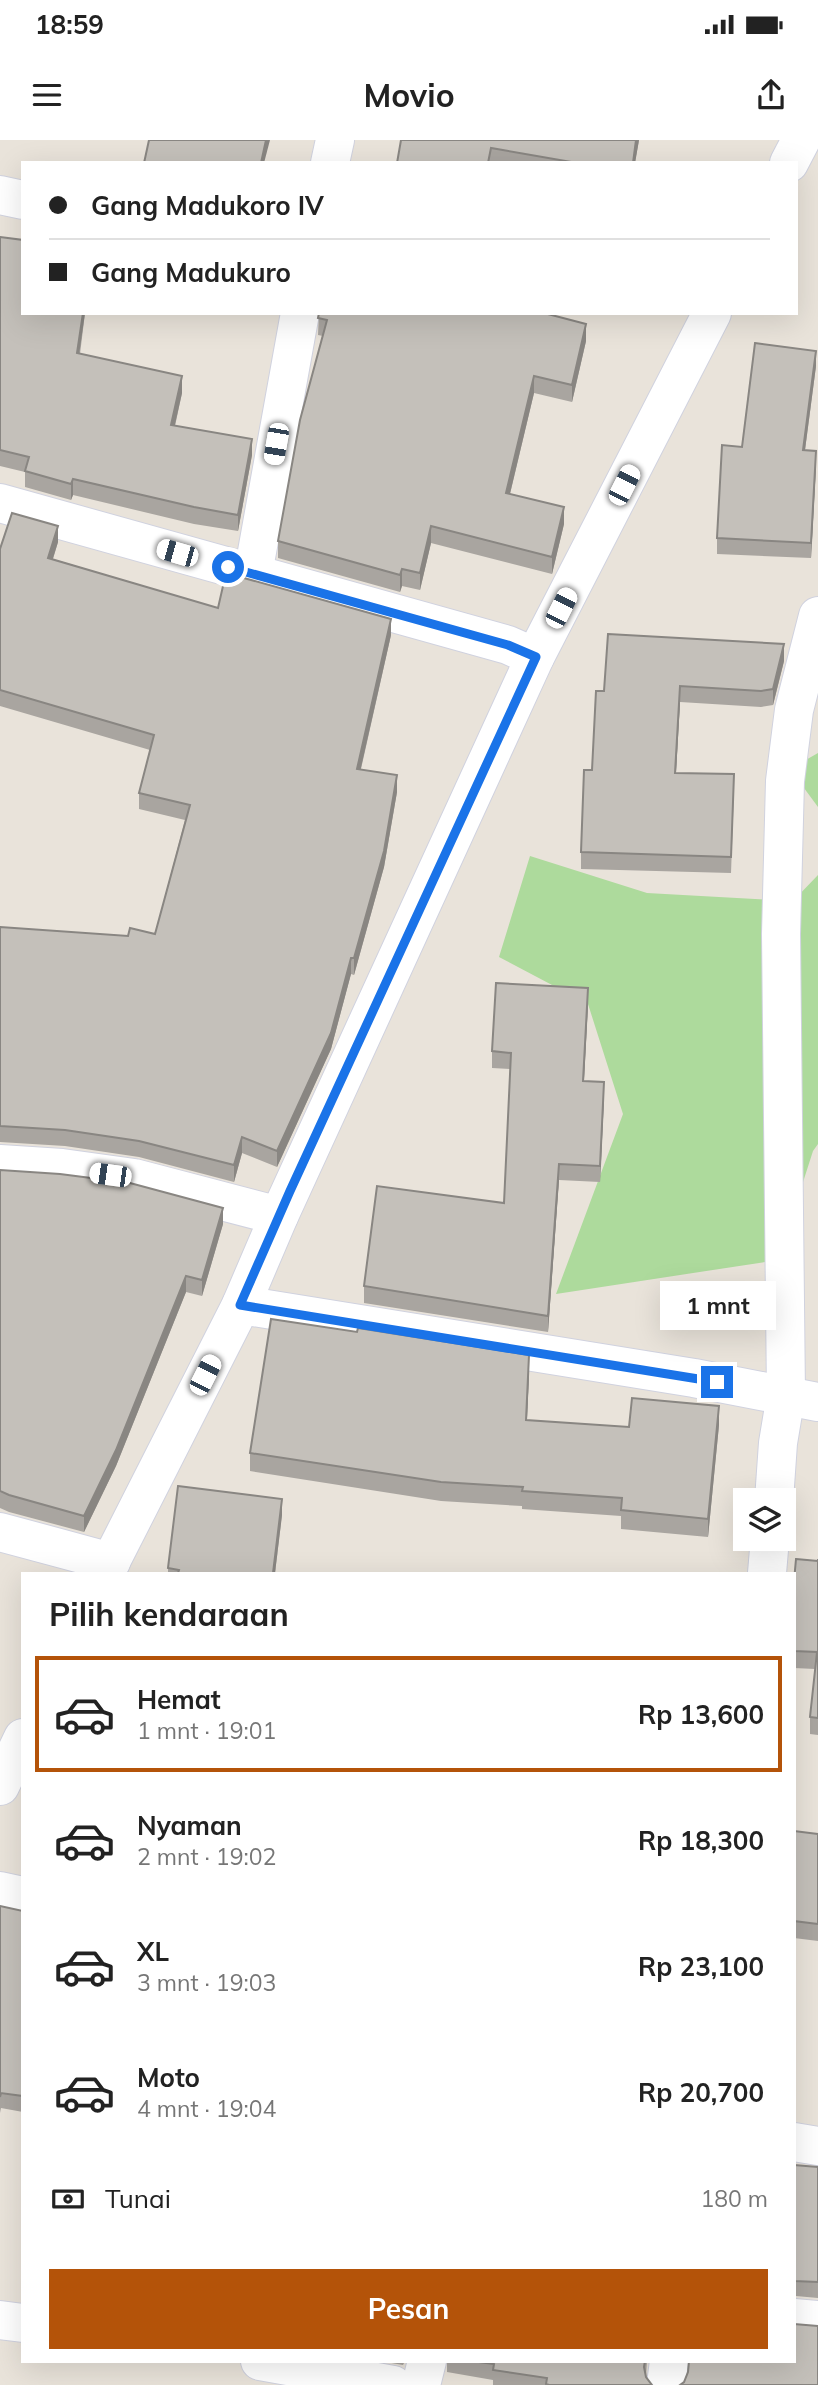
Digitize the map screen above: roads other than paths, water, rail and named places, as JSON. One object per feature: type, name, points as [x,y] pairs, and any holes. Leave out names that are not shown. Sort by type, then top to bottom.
[{"type":"street","points":[[330,161],[335,140]]},
{"type":"street","points":[[790,161],[801,140]]},
{"type":"street","points":[[0,195],[21,200]]},
{"type":"street","points":[[254,574],[300,315]]},
{"type":"street","points":[[0,1532],[108,1568],[240,1305],[536,657],[711,315]]},
{"type":"street","points":[[0,503],[508,645],[536,657]]},
{"type":"street","points":[[775,1488],[778,1443],[802,1399],[781,934],[785,781],[794,710],[818,616]]},
{"type":"street","points":[[0,1164],[62,1168],[134,1178],[279,1216]]},
{"type":"street","points":[[240,1305],[802,1399]]},
{"type":"street","points":[[767,1572],[769,1551]]},
{"type":"street","points":[[0,1786],[21,1742]]},
{"type":"street","points":[[0,1891],[21,1896]]},
{"type":"street","points":[[796,2142],[818,2146]]},
{"type":"street","points":[[796,2318],[818,2320]]},
{"type":"street","points":[[0,2320],[21,2323]]},
{"type":"street","points":[[271,2363],[393,2385]]},
{"type":"street","points":[[421,2385],[426,2363]]},
{"type":"street","points":[[666,2385],[669,2363]]}]
